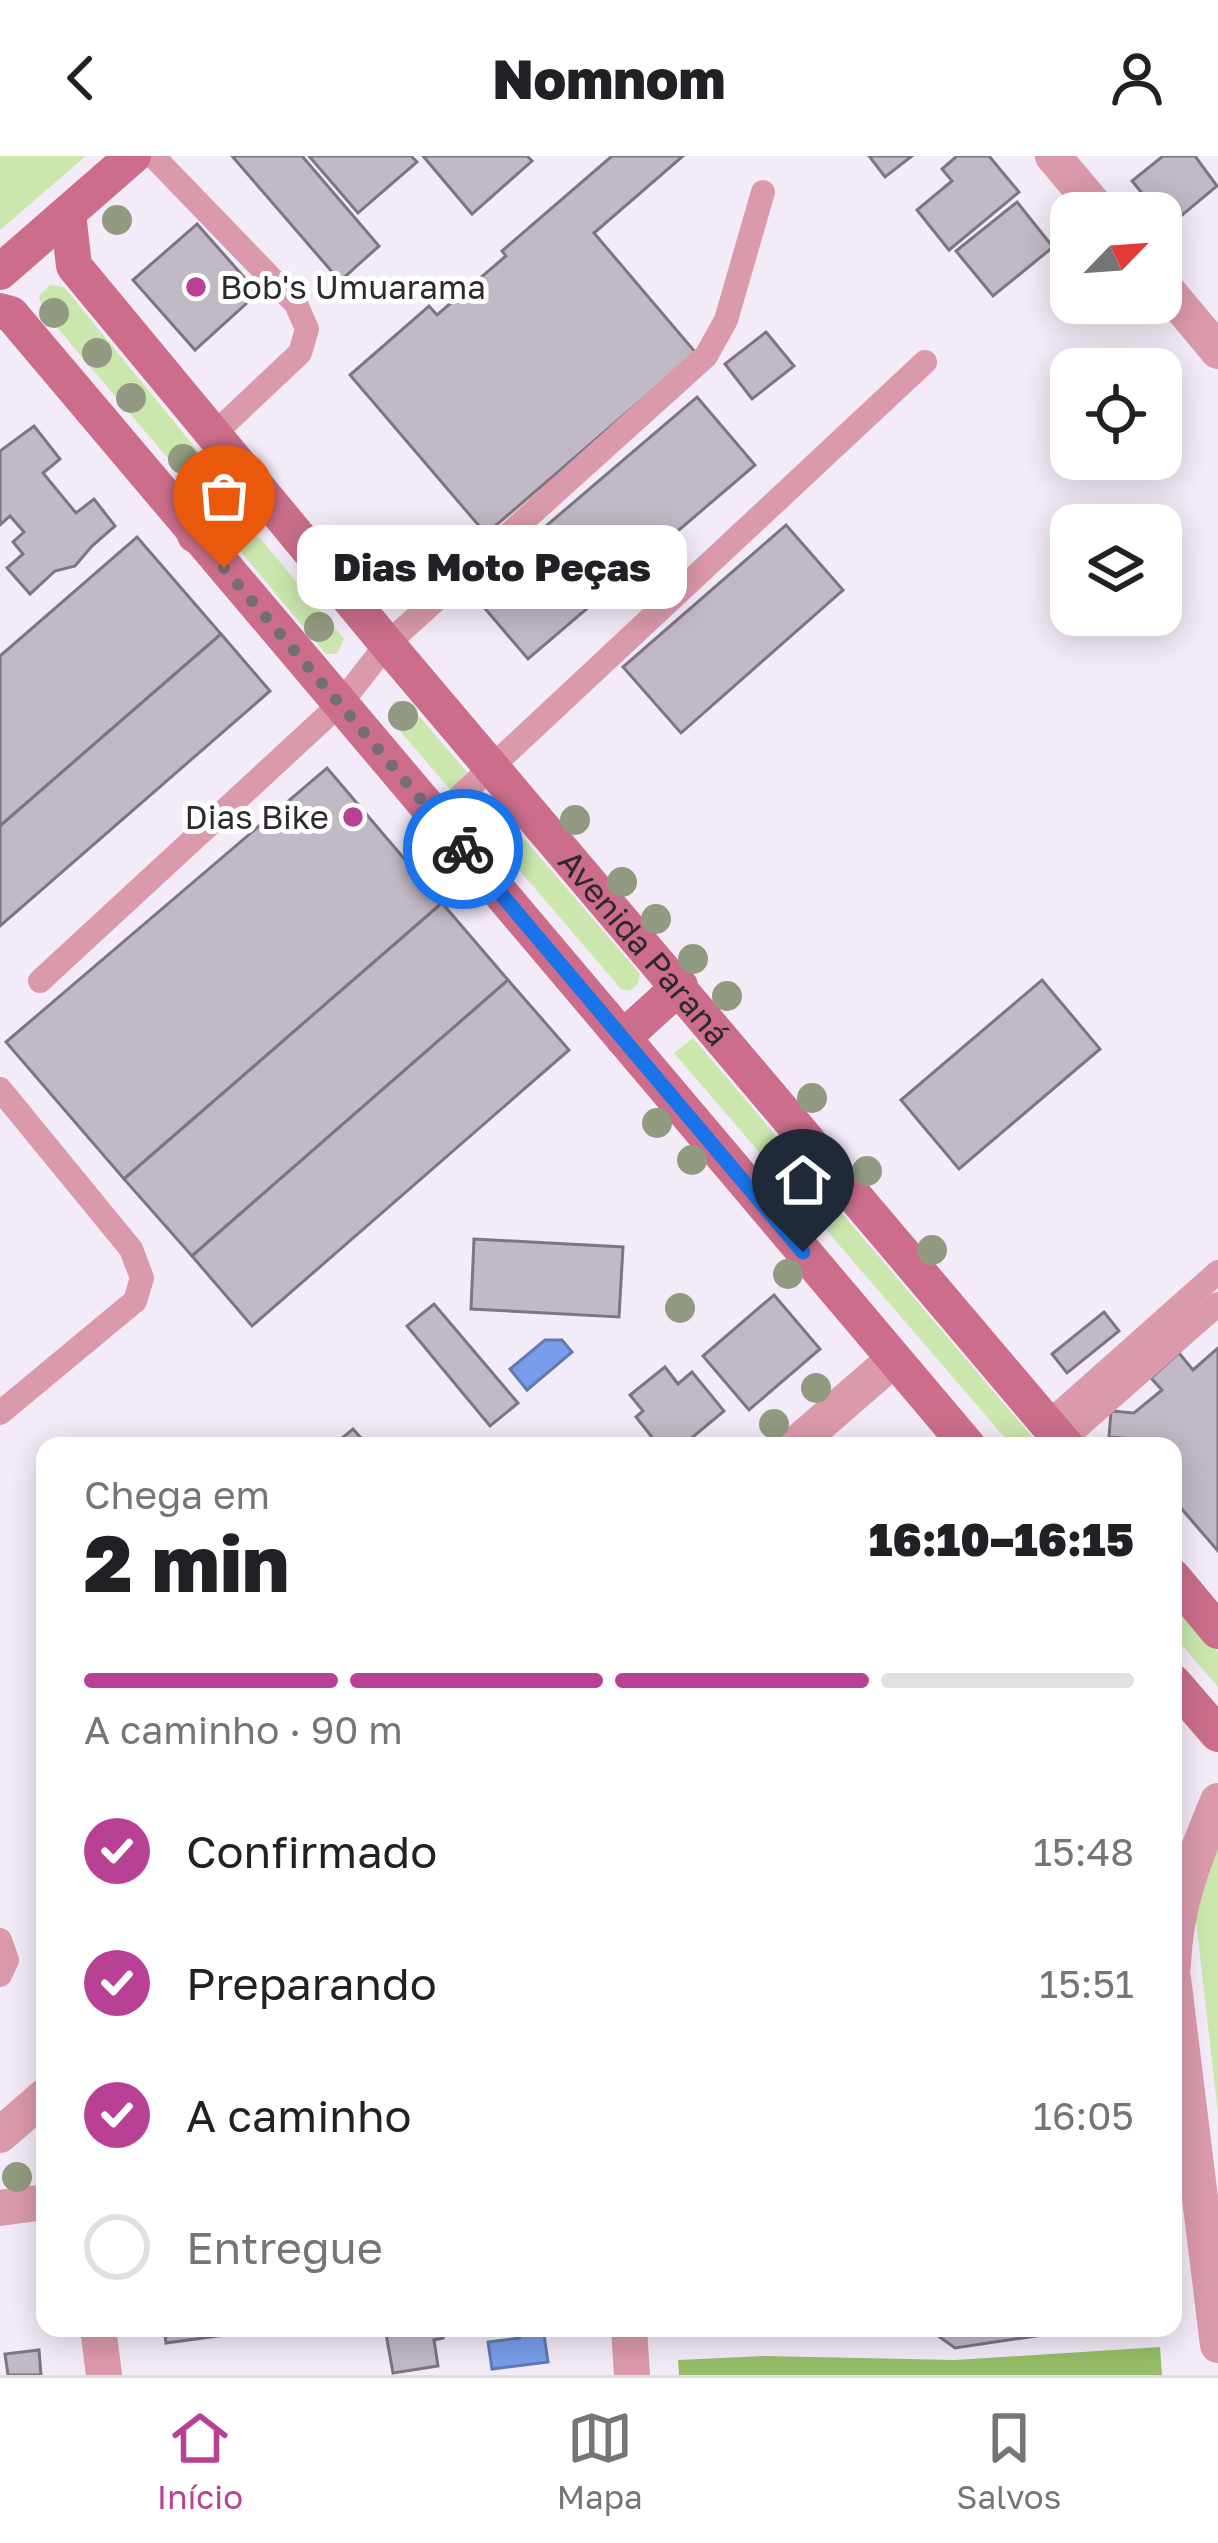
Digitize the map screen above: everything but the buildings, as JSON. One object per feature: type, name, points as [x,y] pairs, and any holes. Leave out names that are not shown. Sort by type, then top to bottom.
[{"type":"main road","points":[[0,272],[134,156]]},
{"type":"main road","name":"Avenida Paraná","points":[[68,213],[74,266],[1058,1437]]},
{"type":"main road","points":[[0,310],[11,314],[960,1437]]},
{"type":"main road","points":[[195,535],[253,484]]},
{"type":"main road","points":[[623,1038],[680,986]]},
{"type":"main road","points":[[1182,1588],[1218,1631]]},
{"type":"main road","points":[[1182,1692],[1218,1734]]},
{"type":"street","points":[[1053,156],[1083,192]]},
{"type":"street","points":[[1182,308],[1218,350]]},
{"type":"street","points":[[804,1437],[893,1360]]},
{"type":"street","points":[[1182,1894],[1218,1801]]},
{"type":"street","points":[[1182,2046],[1218,2345]]},
{"type":"street","points":[[0,2134],[36,2104]]},
{"type":"street","points":[[0,2208],[36,2203]]},
{"type":"street","points":[[99,2337],[104,2375]]},
{"type":"street","points":[[630,2337],[632,2375]]},
{"type":"lane","points":[[153,156],[296,304],[307,329],[300,353],[213,435]]},
{"type":"lane","points":[[40,982],[341,703],[387,644],[706,356],[726,320],[763,192]]},
{"type":"lane","points":[[437,818],[926,362]]},
{"type":"lane","points":[[0,1089],[131,1249],[142,1278],[135,1301],[0,1413]]},
{"type":"lane","points":[[1058,1437],[1218,1272]]},
{"type":"lane","points":[[1058,1437],[1218,1304]]},
{"type":"lane","points":[[0,1940],[7,1960],[0,1975]]},
{"type":"green space","points":[[0,156],[86,156],[0,230]]},
{"type":"green space","points":[[50,285],[64,287],[215,472],[214,480],[194,489],[43,311],[39,296]]},
{"type":"green space","points":[[253,535],[344,639],[337,654],[326,654],[241,552],[242,543]]},
{"type":"green space","points":[[394,701],[406,701],[640,974],[630,991],[621,989],[388,717]]},
{"type":"green space","points":[[693,1038],[1032,1437],[1004,1437],[674,1053]]},
{"type":"green space","points":[[1182,1610],[1218,1652],[1218,1687],[1182,1645]]},
{"type":"green space","points":[[1218,1834],[1218,2114],[1195,1912]]},
{"type":"green space","points":[[1160,2347],[1162,2375],[679,2375],[678,2360],[766,2356],[955,2360]]},
{"type":"water","points":[[545,1340],[562,1340],[572,1352],[527,1390],[510,1369]]},
{"type":"water","points":[[544,2337],[548,2362],[492,2369],[488,2342]]},
{"type":"way so far","points":[[224,568],[463,849]]},
{"type":"place","name":"Bob's Umuarama","points":[[196,287]]},
{"type":"place","name":"Dias Moto Peças","points":[[224,568]]},
{"type":"place","name":"Dias Bike","points":[[353,817]]},
{"type":"route","points":[[463,849],[803,1252]]}]
